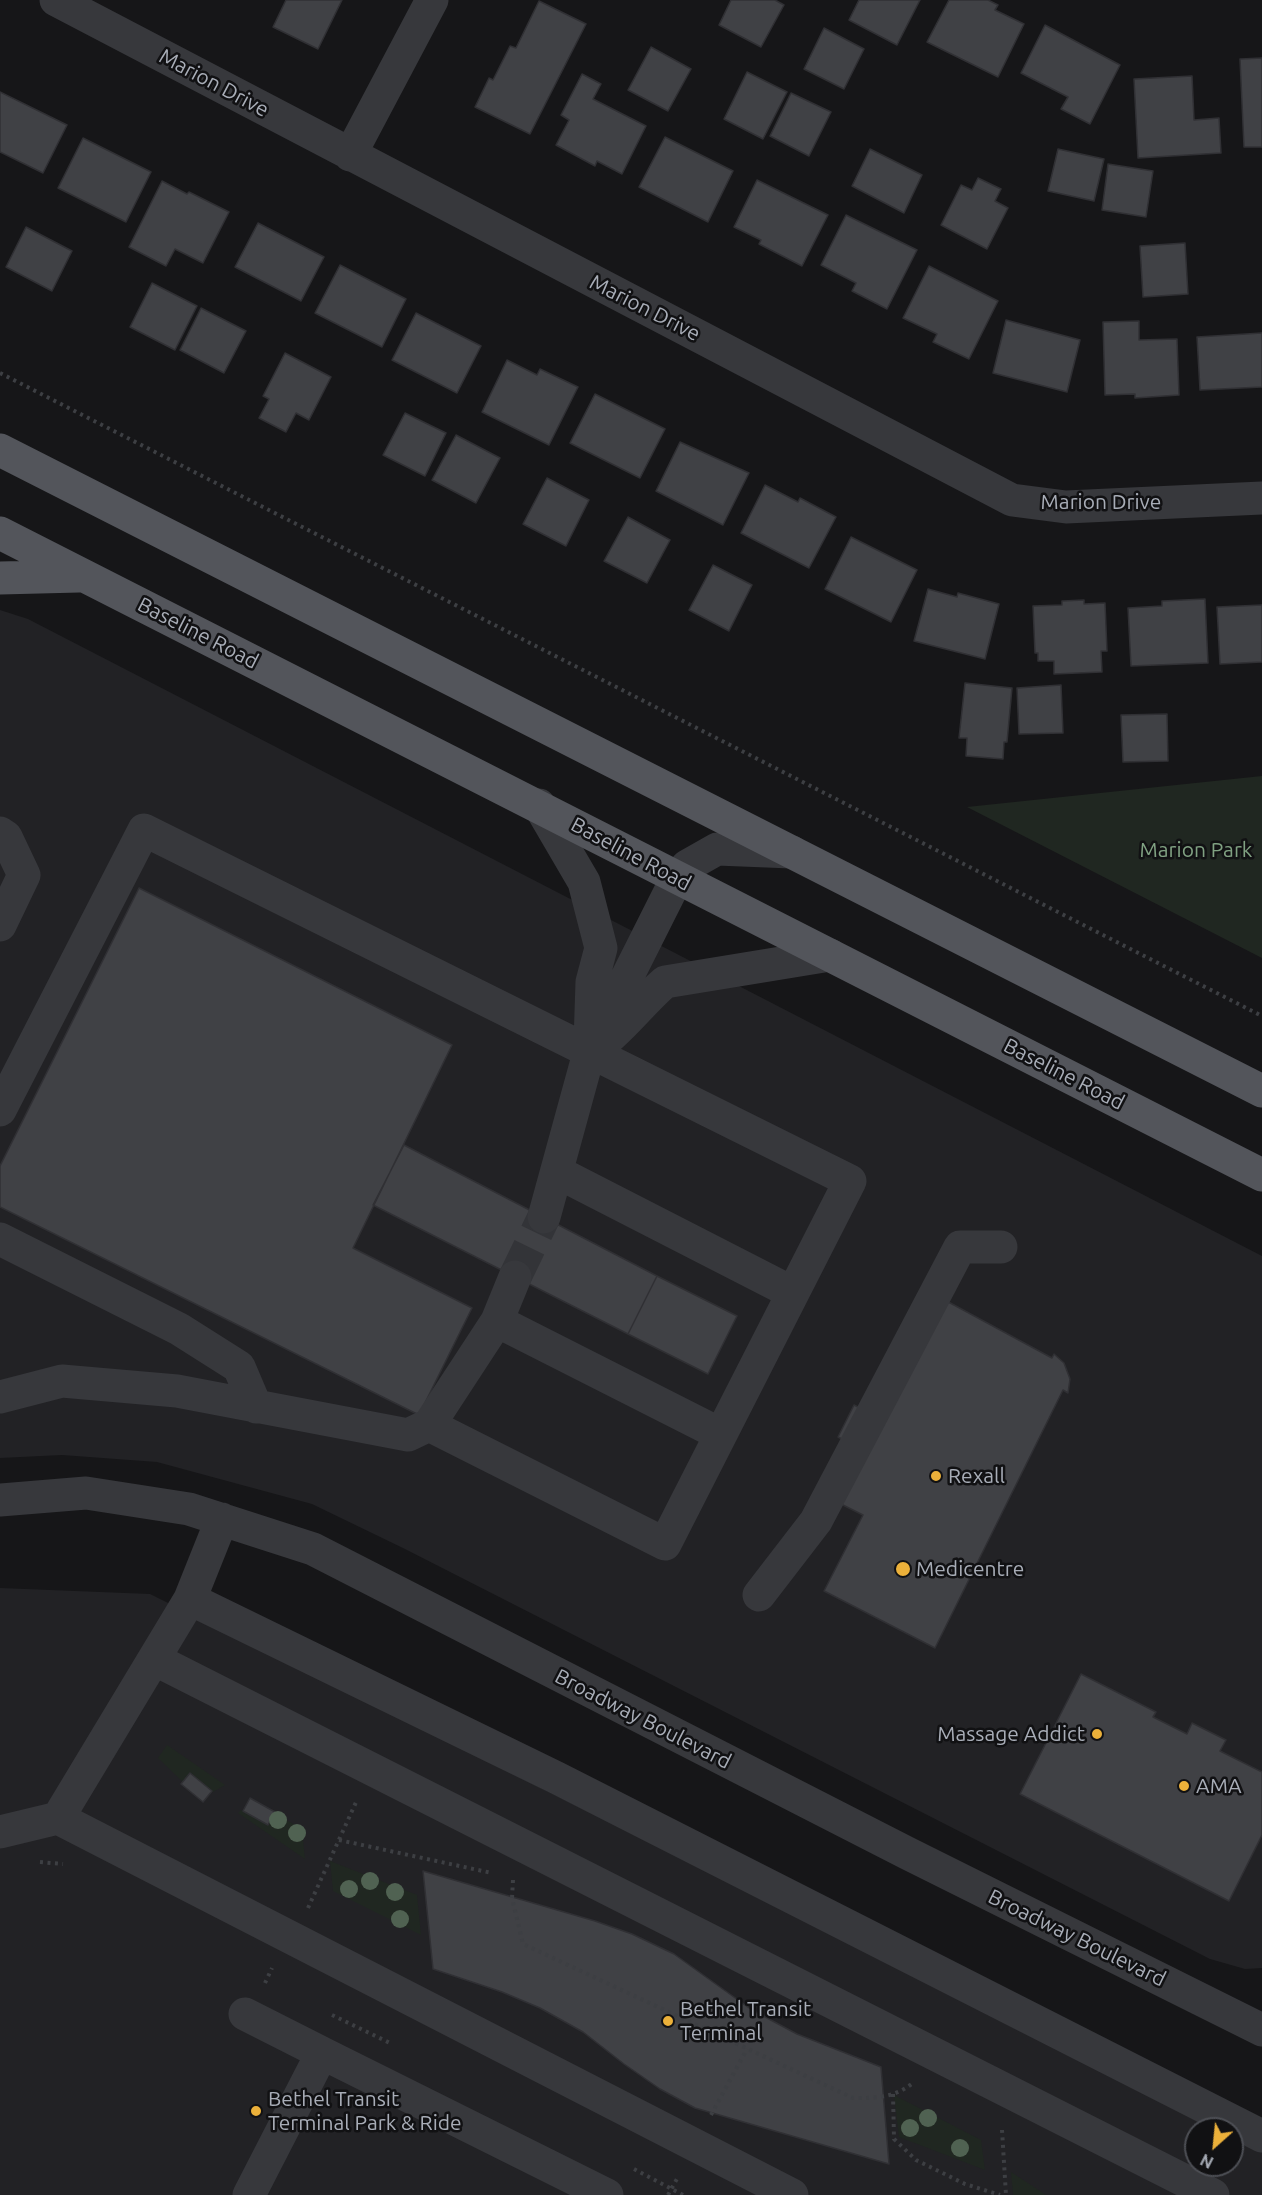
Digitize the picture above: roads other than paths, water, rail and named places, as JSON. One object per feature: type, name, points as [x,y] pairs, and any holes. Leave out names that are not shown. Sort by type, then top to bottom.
[{"type":"main road","points":[[0,450],[1262,1091]]},
{"type":"main road","name":"Baseline Road","points":[[0,533],[539,805],[677,878],[1262,1175]]},
{"type":"main road","points":[[0,578],[85,576]]},
{"type":"street","name":"Marion Drive","points":[[56,0],[1012,500],[1066,507],[1262,498]]},
{"type":"street","points":[[350,155],[432,0]]},
{"type":"street","points":[[539,805],[585,882],[601,948],[592,982],[589,1053]]},
{"type":"street","points":[[0,1110],[144,830],[589,1053],[850,1180],[665,1544],[429,1425]]},
{"type":"street","points":[[0,833],[6,837],[24,874],[0,925]]},
{"type":"street","points":[[544,1217],[589,1053],[677,878],[687,866],[717,849],[792,852]]},
{"type":"street","points":[[589,1053],[619,1029],[665,982],[830,955]]},
{"type":"street","points":[[557,1172],[793,1293]]},
{"type":"street","points":[[0,1239],[179,1329],[239,1367],[255,1407]]},
{"type":"street","points":[[759,1595],[816,1521],[960,1247],[1001,1247]]},
{"type":"street","points":[[0,1397],[62,1381],[177,1391],[408,1435],[429,1425],[497,1321],[515,1277]]},
{"type":"street","points":[[497,1321],[720,1434]]},
{"type":"street","name":"Broadway Boulevard","points":[[0,1500],[86,1493],[189,1509],[313,1549],[906,1853],[1262,2030]]},
{"type":"street","points":[[58,1818],[190,1599],[222,1520]]},
{"type":"street","points":[[190,1599],[557,1778],[1262,2136]]},
{"type":"street","points":[[154,1659],[1213,2195]]},
{"type":"street","points":[[0,1832],[58,1818],[792,2195]]},
{"type":"street","points":[[244,2014],[607,2195]]},
{"type":"street","points":[[249,2195],[322,2053]]},
{"type":"tunnel","points":[[515,1277],[544,1217]]},
{"type":"place","name":"Rexall","points":[[936,1476]]},
{"type":"place","name":"Medicentre","points":[[903,1569]]},
{"type":"place","name":"Massage Addict","points":[[1097,1734]]},
{"type":"place","name":"AMA","points":[[1184,1786]]},
{"type":"place","name":"Bethel Transit Terminal","points":[[668,2021]]},
{"type":"place","name":"Bethel Transit Terminal Park & Ride","points":[[256,2111]]},
{"type":"park label","name":"Marion Park","points":[[1196,850]]}]
